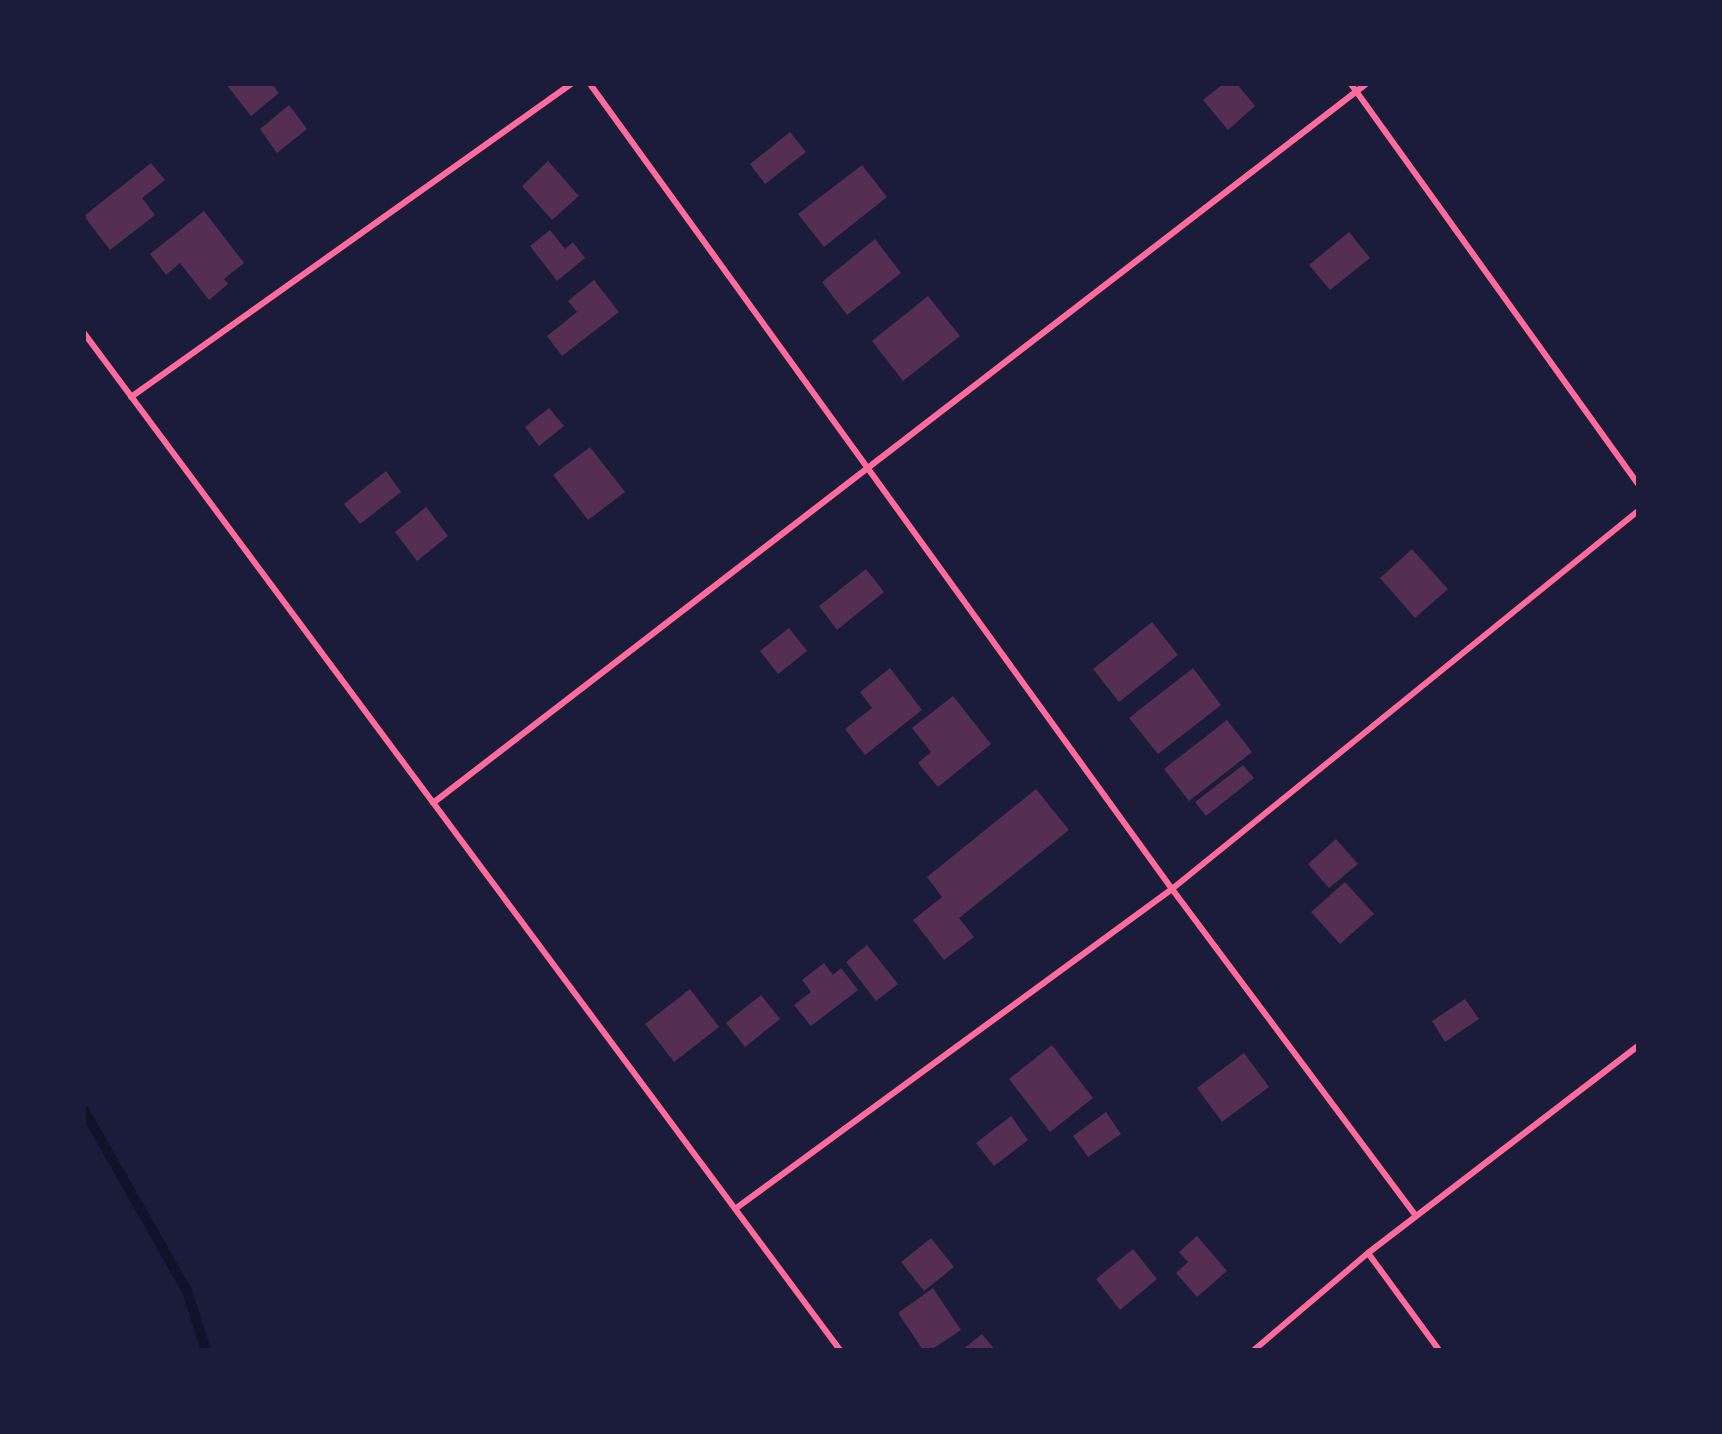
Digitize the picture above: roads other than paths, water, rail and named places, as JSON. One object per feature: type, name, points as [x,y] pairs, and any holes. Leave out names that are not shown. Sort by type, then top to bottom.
[{"type":"street","points":[[131,397],[571,84]]},
{"type":"street","points":[[590,84],[1172,889],[1416,1216]]},
{"type":"street","points":[[1352,84],[1638,484]]},
{"type":"street","points":[[433,803],[1366,84]]},
{"type":"street","points":[[84,333],[840,1350]]},
{"type":"street","points":[[735,1209],[1172,889],[1638,511]]},
{"type":"street","points":[[1254,1350],[1368,1253],[1638,1046]]},
{"type":"street","points":[[1368,1253],[1438,1350]]},
{"type":"waterway","points":[[84,1110],[187,1291],[206,1350]]}]
